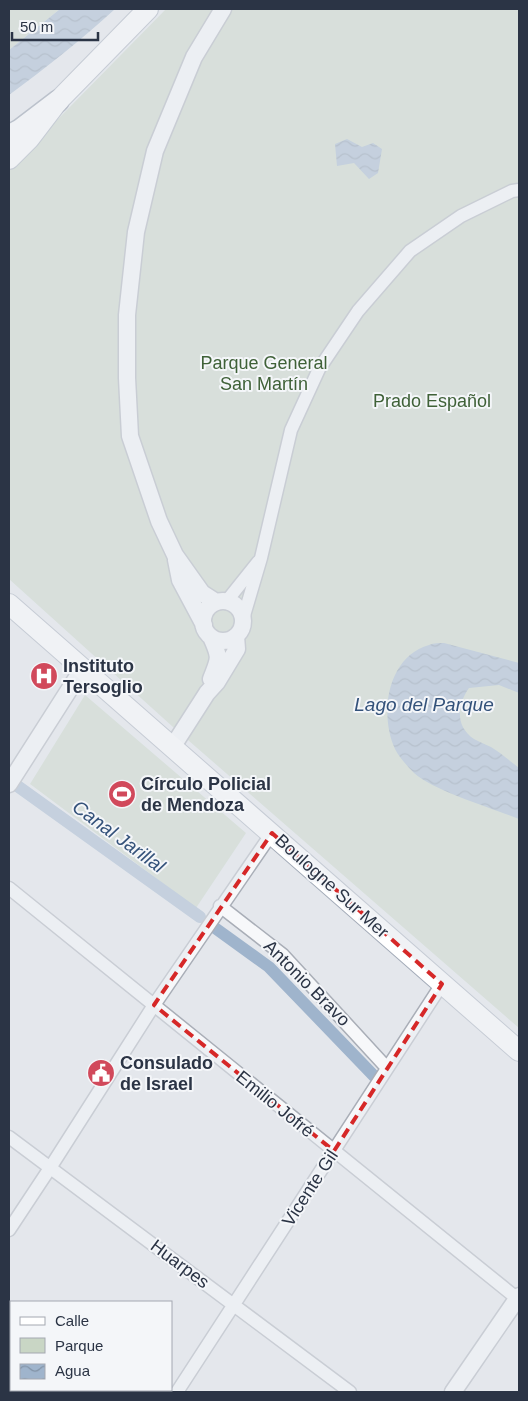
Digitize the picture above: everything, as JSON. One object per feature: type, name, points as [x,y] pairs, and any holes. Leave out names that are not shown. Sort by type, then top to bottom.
[{"type":"highway","points":[[9,136],[20,130],[58,101]]},
{"type":"main road","points":[[9,159],[29,139],[58,101],[148,9]]},
{"type":"main road","name":"Boulogne Sur Mer","points":[[9,604],[272,832],[519,1051]]},
{"type":"street","points":[[173,746],[206,693],[217,682],[237,649],[236,636],[242,626],[242,619],[236,606],[221,602],[202,593],[175,555],[159,521],[130,436],[127,378],[127,315],[136,232],[156,152],[194,57],[223,9]]},
{"type":"street","points":[[242,619],[261,558],[291,430],[319,369],[358,311],[410,251],[460,216],[512,191],[519,190]]},
{"type":"street","points":[[175,555],[180,580],[218,651],[218,663],[206,693]]},
{"type":"street","points":[[236,636],[226,640],[216,639],[207,631],[203,618],[210,606],[221,602],[261,558]]},
{"type":"street","points":[[11,776],[83,668]]},
{"type":"street","points":[[9,1230],[154,1005],[272,832]]},
{"type":"street","name":"Emilio Jofré","points":[[9,888],[519,1298]]},
{"type":"street","name":"Antonio Bravo","points":[[220,906],[283,954],[387,1068]]},
{"type":"street","name":"Vicente Gil","points":[[177,1392],[442,984]]},
{"type":"street","name":"Huarpes","points":[[9,1137],[350,1392]]},
{"type":"street","points":[[453,1392],[519,1298]]},
{"type":"highlighted area","points":[[272,833],[442,984],[334,1151],[154,1005]]},
{"type":"green space","points":[[9,9],[60,9],[9,50]]},
{"type":"green space","name":"Parque General San Martín","points":[[166,9],[519,9],[519,1028],[173,727],[9,579],[9,169]]},
{"type":"green space","name":"Círculo Policial de Mendoza","points":[[85,695],[246,833],[196,908],[30,784]]},
{"type":"water","points":[[60,9],[115,9],[63,54],[9,95],[9,50]]},
{"type":"water","points":[[347,139],[362,147],[373,143],[382,149],[378,173],[369,179],[354,163],[337,166],[335,144]]},
{"type":"water","name":"Lago del Parque","points":[[444,643],[519,663],[519,693],[499,685],[469,688],[462,701],[460,715],[461,722],[468,734],[495,749],[519,768],[519,819],[449,793],[423,780],[409,768],[395,749],[390,735],[388,704],[390,688],[396,674],[404,661],[415,651],[431,644]]},
{"type":"waterway","name":"Canal Jarillal","points":[[16,785],[200,917]]},
{"type":"waterway","name":"Canal Jarillal","points":[[215,928],[269,967],[374,1076]]},
{"type":"place","name":"Instituto Tersoglio","points":[[44,676]]},
{"type":"place","name":"Círculo Policial de Mendoza","points":[[122,794]]},
{"type":"place","name":"Consulado de Israel","points":[[101,1073]]},
{"type":"park label","name":"Prado Español","points":[[432,401]]}]
